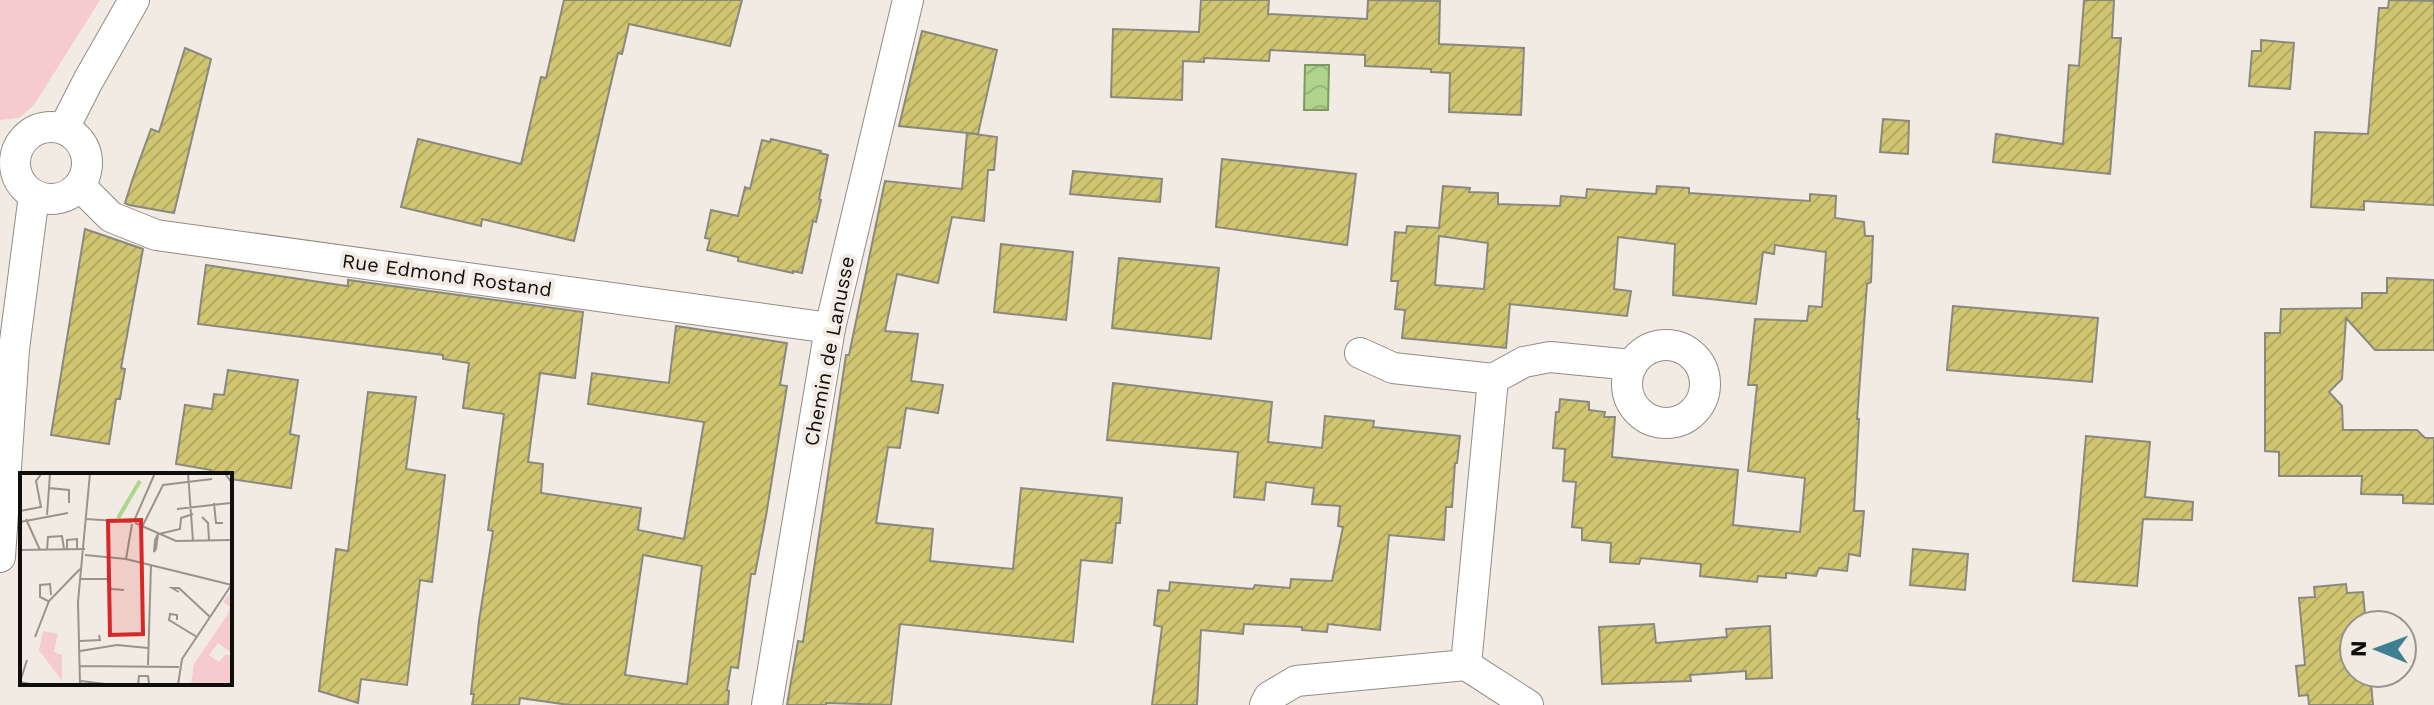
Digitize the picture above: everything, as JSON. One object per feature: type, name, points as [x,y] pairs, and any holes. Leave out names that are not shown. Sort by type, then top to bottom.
[{"type":"street","points":[[64,128],[134,0]]},
{"type":"street","name":"Chemin de Lanusse","points":[[767,705],[830,328],[908,0]]},
{"type":"street","points":[[50,126],[64,128],[79,138],[87,153],[87,170],[80,186],[59,199],[34,195],[24,187],[17,175],[9,147],[37,129],[50,126]]},
{"type":"street","name":"Rue Edmond Rostand","points":[[80,186],[111,217],[156,235],[830,328]]},
{"type":"street","points":[[0,557],[14,349],[34,195]]},
{"type":"street","points":[[1360,353],[1393,368],[1493,379],[1524,362],[1550,357],[1632,365]]},
{"type":"street","points":[[1466,665],[1493,379]]},
{"type":"street","points":[[1265,705],[1269,697],[1296,681],[1466,665],[1528,705]]},
{"type":"shaded area","points":[[0,0],[100,0],[34,105],[19,118],[0,120]]},
{"type":"water","points":[[1305,65],[1329,65],[1328,110],[1304,110]]},
{"type":"building","points":[[564,0],[742,0],[730,46],[629,24],[622,54],[618,53],[574,241],[482,219],[481,226],[401,207],[418,139],[521,164],[541,77],[546,78]]},
{"type":"building","points":[[1201,0],[1269,0],[1268,14],[1367,19],[1368,0],[1440,1],[1439,44],[1524,48],[1521,115],[1449,112],[1450,73],[1431,72],[1431,69],[1365,66],[1365,55],[1270,50],[1269,61],[1204,58],[1204,62],[1183,61],[1182,100],[1111,97],[1113,29],[1199,32]]},
{"type":"building","points":[[2084,0],[2114,0],[2112,38],[2121,38],[2110,174],[1993,162],[1996,134],[2063,144],[2069,65],[2079,66]]},
{"type":"building","points":[[2389,0],[2434,1],[2434,205],[2364,201],[2364,210],[2311,207],[2315,132],[2368,134],[2379,8],[2388,8]]},
{"type":"building","points":[[922,31],[997,50],[978,134],[899,126]]},
{"type":"building","points":[[2261,40],[2294,43],[2290,89],[2249,86],[2252,51],[2261,51]]},
{"type":"building","points":[[185,48],[211,59],[174,213],[129,205],[125,203],[133,178],[151,129],[159,132]]},
{"type":"building","points":[[1883,119],[1909,121],[1908,154],[1880,152]]},
{"type":"building","points":[[967,133],[997,137],[994,170],[988,170],[984,221],[952,217],[938,283],[897,274],[885,331],[918,334],[911,381],[943,385],[938,413],[906,408],[900,448],[888,447],[876,523],[933,529],[930,561],[1013,569],[1021,488],[1122,498],[1112,563],[1081,560],[1073,642],[900,624],[891,705],[787,705],[798,641],[803,642],[846,355],[849,355],[885,181],[962,189]]},
{"type":"building","points":[[771,139],[828,155],[821,200],[816,222],[813,221],[802,273],[738,261],[738,257],[707,250],[710,239],[705,238],[711,210],[738,216],[745,187],[750,189],[762,140],[770,142]]},
{"type":"building","points":[[1222,159],[1356,174],[1347,245],[1216,227]]},
{"type":"building","points":[[1073,171],[1162,179],[1160,202],[1070,194]]},
{"type":"building","points":[[1443,186],[1470,188],[1469,192],[1498,193],[1498,204],[1560,206],[1561,196],[1586,198],[1587,189],[1656,194],[1657,186],[1689,188],[1689,193],[1810,201],[1810,194],[1836,196],[1835,218],[1864,222],[1865,236],[1873,236],[1857,419],[1854,511],[1864,511],[1860,556],[1849,554],[1847,571],[1819,568],[1816,576],[1786,573],[1786,578],[1758,576],[1757,582],[1700,576],[1701,564],[1641,558],[1639,564],[1610,562],[1611,543],[1582,540],[1582,528],[1572,527],[1576,482],[1563,481],[1565,449],[1553,448],[1560,399],[1589,402],[1589,410],[1605,412],[1604,417],[1615,417],[1612,457],[1738,470],[1733,525],[1800,532],[1805,478],[1748,471],[1757,385],[1748,385],[1755,319],[1807,321],[1809,306],[1822,307],[1826,252],[1775,245],[1774,254],[1763,252],[1756,304],[1673,295],[1675,244],[1618,237],[1614,289],[1631,291],[1627,316],[1510,304],[1506,348],[1402,338],[1405,310],[1395,309],[1398,281],[1391,281],[1395,232],[1406,233],[1407,226],[1439,228]],"holes":[[[1439,236],[1488,243],[1484,289],[1435,285]]]},
{"type":"building","points":[[85,229],[143,249],[121,368],[125,369],[120,399],[116,399],[109,444],[51,435]]},
{"type":"building","points":[[1001,244],[1073,252],[1066,320],[994,312]]},
{"type":"building","points":[[1119,258],[1219,268],[1211,339],[1112,328]]},
{"type":"building","points":[[206,265],[348,286],[348,280],[583,312],[575,378],[540,373],[528,462],[543,464],[541,493],[641,508],[638,530],[684,539],[704,422],[588,404],[592,373],[669,383],[676,326],[787,343],[780,385],[787,386],[766,516],[755,574],[751,574],[738,668],[731,667],[728,705],[569,705],[520,698],[519,705],[472,705],[479,621],[493,531],[488,530],[504,414],[463,408],[469,363],[443,359],[443,355],[198,324]],"holes":[[[643,555],[702,566],[687,684],[625,675]]]},
{"type":"building","points":[[2387,278],[2434,280],[2434,350],[2375,350],[2346,318],[2342,379],[2329,392],[2342,406],[2343,430],[2417,430],[2425,438],[2434,438],[2434,504],[2403,503],[2403,495],[2361,494],[2362,476],[2279,476],[2279,452],[2265,451],[2265,333],[2280,333],[2281,309],[2362,308],[2362,293],[2387,293]]},
{"type":"building","points":[[1953,306],[2098,318],[2092,382],[1947,370]]},
{"type":"building","points":[[228,370],[298,380],[290,434],[299,436],[291,488],[232,479],[232,473],[210,473],[211,470],[176,464],[185,405],[212,409],[214,394],[224,395]]},
{"type":"building","points":[[1113,383],[1272,402],[1268,442],[1322,448],[1325,416],[1374,421],[1373,427],[1460,436],[1452,507],[1446,507],[1444,540],[1389,535],[1380,630],[1328,624],[1327,632],[1302,630],[1302,627],[1244,624],[1243,634],[1201,630],[1197,705],[1152,705],[1162,627],[1154,625],[1158,590],[1169,591],[1170,582],[1253,589],[1255,585],[1290,588],[1291,579],[1332,581],[1343,527],[1338,526],[1340,506],[1312,504],[1314,488],[1266,482],[1264,500],[1234,497],[1238,452],[1107,440]]},
{"type":"building","points":[[368,392],[416,397],[406,469],[445,475],[432,582],[420,580],[407,685],[361,679],[358,703],[319,691],[336,549],[348,551]]},
{"type":"building","points":[[2086,436],[2150,442],[2145,497],[2193,502],[2192,520],[2143,519],[2137,586],[2073,581]]},
{"type":"building","points":[[1913,549],[1968,554],[1965,590],[1910,585]]},
{"type":"building","points":[[2346,584],[2347,593],[2363,592],[2365,609],[2338,609],[2338,689],[2372,689],[2373,705],[2309,705],[2308,695],[2299,696],[2296,666],[2305,665],[2299,598],[2315,597],[2314,587]]},
{"type":"building","points":[[1654,624],[1656,643],[1727,637],[1726,629],[1770,626],[1772,678],[1746,679],[1746,671],[1690,675],[1691,681],[1602,684],[1599,627]]}]
